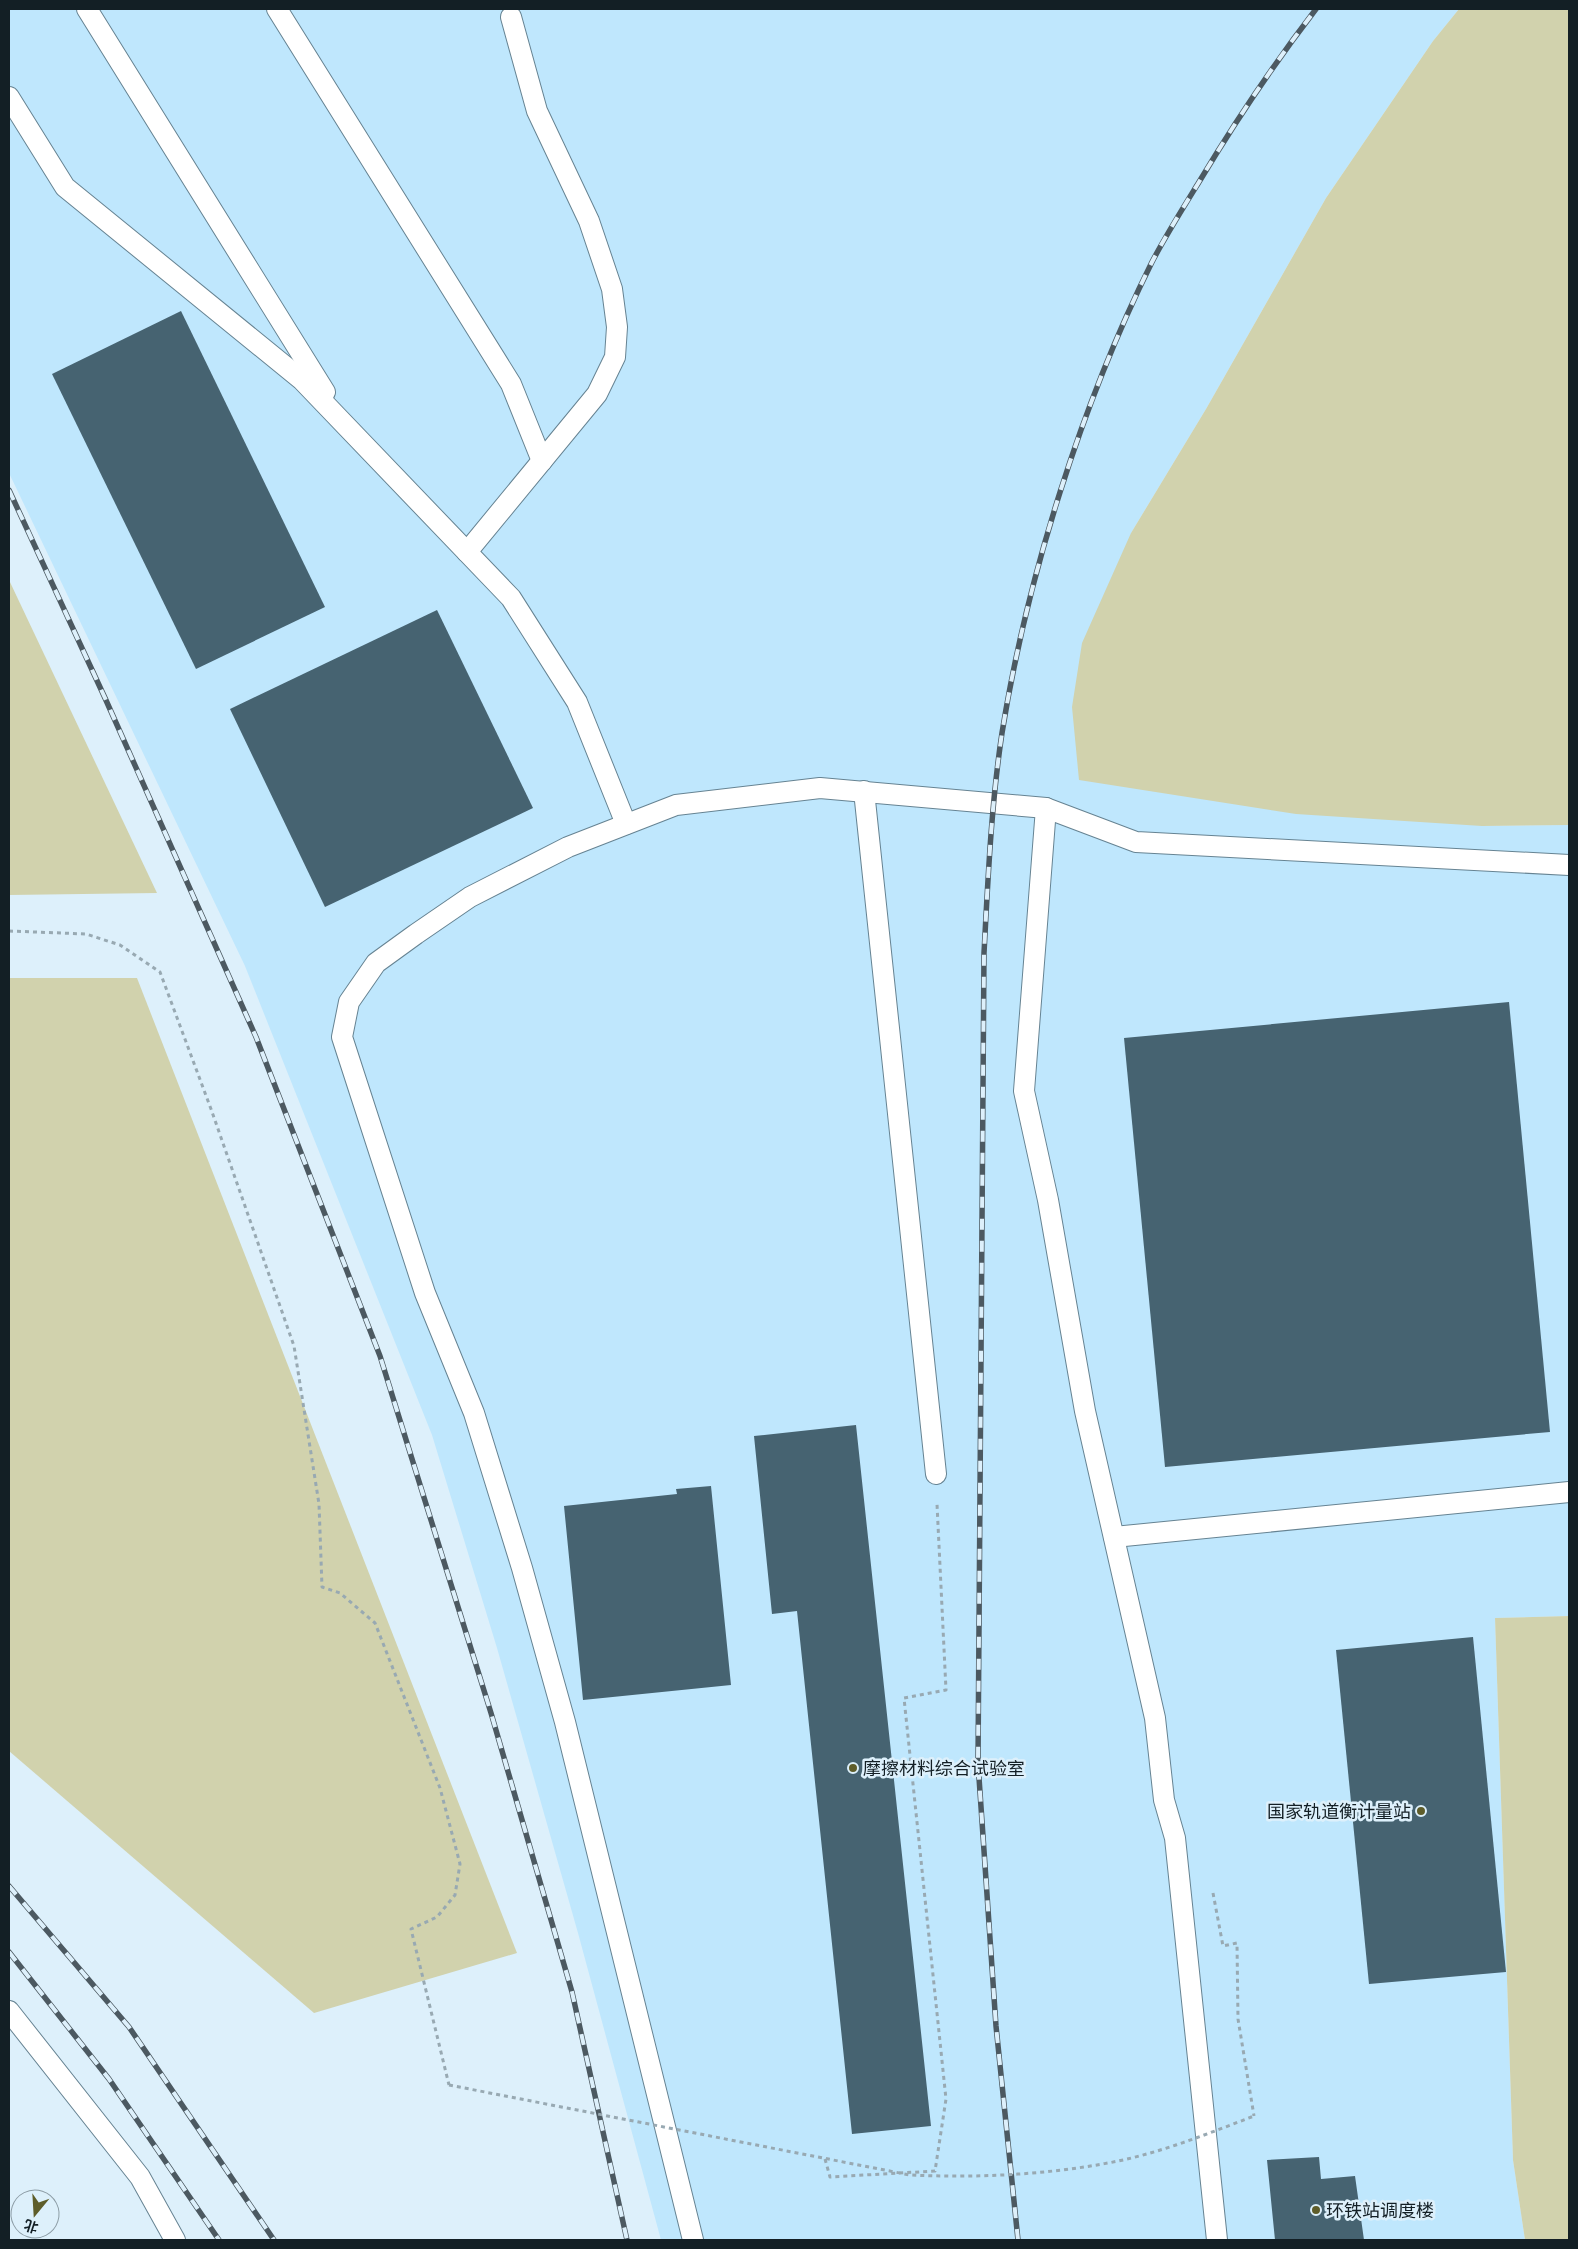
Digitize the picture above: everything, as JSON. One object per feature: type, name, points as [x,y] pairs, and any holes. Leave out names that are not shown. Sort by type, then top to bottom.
[{"type":"lane","points":[[87,9],[344,423]]},
{"type":"lane","points":[[277,9],[511,384],[542,461]]},
{"type":"lane","points":[[467,552],[597,394],[615,357],[617,327],[612,289],[589,221],[537,111],[511,17]]},
{"type":"lane","points":[[9,97],[65,186],[302,380],[511,598],[577,702],[626,824]]},
{"type":"lane","points":[[693,2240],[565,1722],[522,1568],[474,1413],[425,1293],[342,1037],[349,1002],[376,963],[470,897],[568,847],[676,805],[820,788],[1046,808],[1136,842],[1569,865]]},
{"type":"lane","points":[[864,791],[936,1474]]},
{"type":"lane","points":[[1046,808],[1024,1091],[1048,1200],[1085,1412],[1155,1718],[1164,1800],[1175,1838],[1217,2240]]},
{"type":"lane","points":[[1114,1537],[1569,1492]]},
{"type":"lane","points":[[9,2011],[140,2177],[175,2240]]},
{"type":"path","points":[[9,931],[86,934],[120,945],[160,972],[212,1109],[294,1346],[319,1504],[322,1587],[340,1593],[376,1623],[440,1788],[460,1864],[455,1895],[436,1917],[410,1929],[449,2085],[910,2175],[951,2177],[1022,2175],[1109,2163],[1183,2143],[1254,2116],[1238,2019],[1237,1943]]},
{"type":"path","points":[[825,2159],[830,2177],[935,2171],[946,2100],[904,1698],[946,1690],[936,1474]]},
{"type":"shaded area","points":[[9,9],[1459,9],[1433,41],[1326,198],[1206,409],[1131,533],[1482,826],[1569,825],[1569,1616],[1495,1618],[1513,2160],[1525,2240],[661,2240],[578,1933],[497,1648],[432,1435],[245,966],[9,473]]},
{"type":"green space","points":[[1459,9],[1569,9],[1569,825],[1482,826],[1296,814],[1079,780],[1072,707],[1082,643],[1131,533],[1206,409],[1326,198],[1433,41]]},
{"type":"green space","points":[[9,580],[157,893],[9,895]]},
{"type":"green space","points":[[9,978],[137,978],[517,1953],[314,2013],[9,1751]]},
{"type":"green space","points":[[1569,1616],[1569,2240],[1525,2240],[1513,2160],[1495,1618]]},
{"type":"building","points":[[181,311],[325,607],[196,669],[52,374]]},
{"type":"building","points":[[437,610],[533,808],[325,907],[230,709]]},
{"type":"building","points":[[1509,1002],[1550,1432],[1165,1467],[1124,1038]]},
{"type":"building","points":[[856,1425],[931,2126],[852,2134],[797,1611],[772,1614],[754,1436]]},
{"type":"building","points":[[711,1486],[731,1685],[583,1700],[564,1506],[677,1494],[676,1489]]},
{"type":"building","name":"国家轨道衡计量站","points":[[1473,1637],[1506,1972],[1369,1984],[1336,1650]]},
{"type":"building","name":"环铁站调度楼","points":[[1319,2157],[1321,2179],[1355,2176],[1364,2240],[1275,2240],[1267,2160]]},
{"type":"railway","points":[[1018,2240],[996,2026],[978,1763],[984,953],[990,843],[998,760],[1013,674],[1026,613],[1042,553],[1080,432],[1126,316],[1157,252],[1213,160],[1270,73],[1316,9]]},
{"type":"railway","points":[[9,490],[105,698],[256,1037],[380,1356],[491,1713],[572,1992],[627,2240]]},
{"type":"railway","points":[[9,1886],[129,2027],[274,2240]]},
{"type":"railway","points":[[9,1952],[109,2079],[219,2240]]},
{"type":"place","name":"摩擦材料综合试验室","points":[[853,1768]]},
{"type":"place","name":"国家轨道衡计量站","points":[[1421,1811]]},
{"type":"place","name":"环铁站调度楼","points":[[1316,2210]]}]
